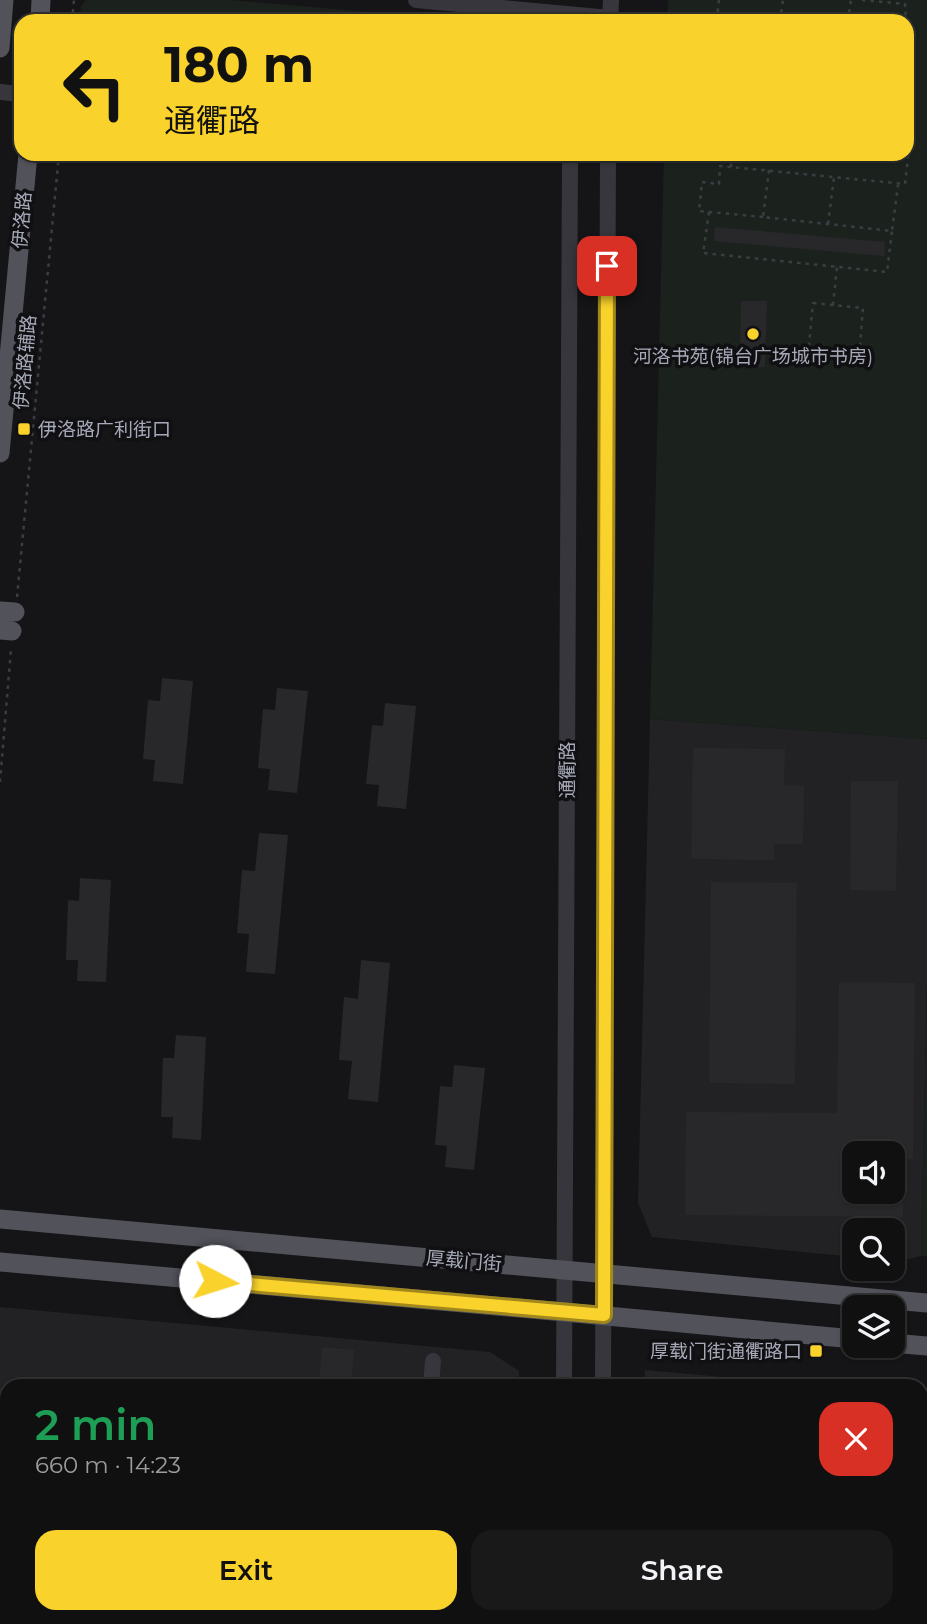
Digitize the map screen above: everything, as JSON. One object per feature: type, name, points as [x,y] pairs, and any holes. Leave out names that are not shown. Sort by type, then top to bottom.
[{"type":"main road","points":[[0,48],[4,0]]},
{"type":"main road","name":"伊洛路","points":[[0,453],[27,161]]},
{"type":"main road","name":"厚载门街","points":[[0,1219],[927,1303]]},
{"type":"main road","points":[[0,1262],[842,1338]]},
{"type":"main road","points":[[905,1344],[927,1346]]},
{"type":"street","points":[[416,0],[571,12]]},
{"type":"street","name":"通衢路","points":[[564,1379],[570,161]]},
{"type":"street","name":"通衢路","points":[[604,1379],[608,161]]},
{"type":"street","points":[[432,1379],[433,1361]]},
{"type":"path","points":[[862,0],[904,2]]},
{"type":"path","name":"伊洛路辅路","points":[[0,782],[7,621],[58,161]]},
{"type":"path","points":[[731,161],[731,166]]},
{"type":"path","points":[[892,231],[699,211],[702,182],[719,184],[720,166],[731,166],[905,184],[908,161]]},
{"type":"path","points":[[763,217],[769,170]]},
{"type":"path","points":[[828,224],[834,177]]},
{"type":"path","points":[[709,212],[704,253],[887,272],[898,183]]},
{"type":"path","points":[[833,305],[837,267]]},
{"type":"path","points":[[813,303],[833,305],[863,308],[859,359],[808,355],[813,303]]},
{"type":"shaded area","points":[[86,0],[231,0],[393,14],[80,14],[81,6]]},
{"type":"shaded area","points":[[668,0],[927,0],[927,739],[650,719],[664,161],[914,161],[914,14],[667,14]]},
{"type":"shaded area","points":[[650,719],[927,739],[927,984],[921,1256],[905,1260],[905,1218],[842,1218],[842,1256],[652,1237],[638,1203]]},
{"type":"shaded area","points":[[927,984],[927,1256],[921,1256]]},
{"type":"shaded area","points":[[0,1307],[490,1352],[519,1371],[519,1379],[0,1379]]},
{"type":"shaded area","points":[[645,1370],[745,1379],[645,1379]]},
{"type":"building","points":[[715,227],[885,242],[884,256],[714,241]]},
{"type":"building","name":"河洛书苑(锦台广场城市书房)","points":[[741,301],[767,301],[765,367],[740,366]]},
{"type":"building","points":[[162,678],[193,681],[183,784],[153,781],[155,760],[143,759],[148,700],[160,701]]},
{"type":"building","points":[[277,688],[308,691],[297,793],[268,790],[270,769],[258,768],[263,709],[275,710]]},
{"type":"building","points":[[385,703],[416,706],[406,809],[377,806],[379,785],[366,784],[372,725],[383,726]]},
{"type":"building","points":[[693,748],[785,749],[784,785],[804,786],[803,844],[774,844],[774,860],[691,859]]},
{"type":"building","points":[[851,781],[898,781],[896,891],[850,890]]},
{"type":"building","points":[[259,833],[288,835],[275,974],[246,972],[249,934],[237,933],[242,870],[255,871]]},
{"type":"building","points":[[80,878],[111,880],[106,982],[77,981],[78,960],[66,960],[68,900],[79,901]]},
{"type":"building","points":[[711,882],[797,883],[795,1084],[709,1083]]},
{"type":"building","points":[[361,960],[390,963],[378,1102],[348,1099],[352,1061],[339,1060],[344,997],[358,999]]},
{"type":"building","points":[[839,982],[915,983],[913,1159],[905,1159],[905,1141],[842,1141],[842,1204],[903,1204],[903,1217],[685,1215],[686,1112],[837,1113]]},
{"type":"building","points":[[176,1035],[206,1037],[201,1140],[172,1138],[173,1117],[161,1117],[163,1058],[174,1058]]},
{"type":"building","points":[[454,1065],[485,1068],[474,1170],[445,1167],[447,1146],[435,1145],[440,1086],[452,1087]]},
{"type":"building","points":[[322,1347],[354,1350],[352,1379],[320,1379]]},
{"type":"place","name":"河洛书苑(锦台广场城市书房)","points":[[753,334]]},
{"type":"place","name":"伊洛路广利街口","points":[[24,429]]},
{"type":"place","name":"厚载门街通衢路口","points":[[816,1351]]},
{"type":"route","points":[[215,1281],[604,1315],[607,266]]}]
